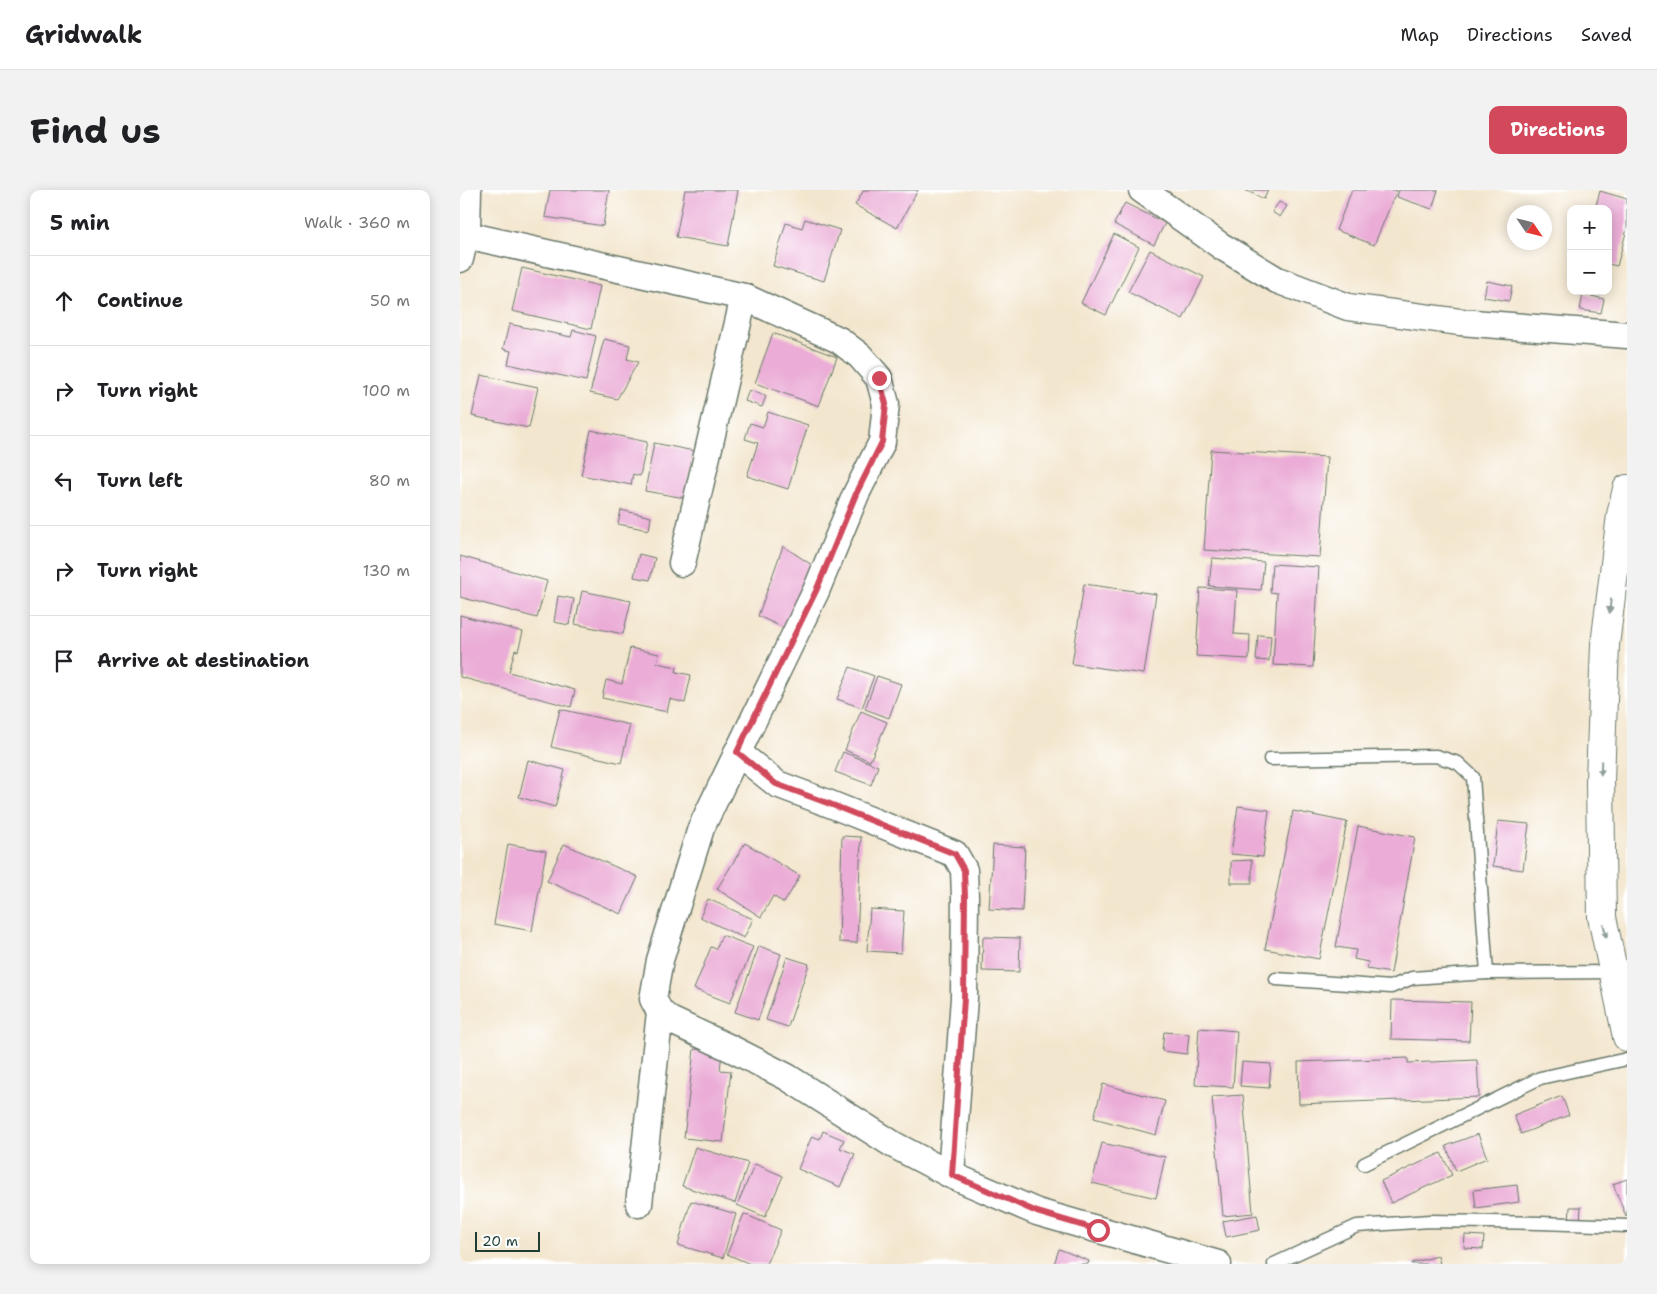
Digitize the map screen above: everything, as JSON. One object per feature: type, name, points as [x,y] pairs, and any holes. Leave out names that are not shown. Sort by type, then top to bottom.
[{"type":"highway","points":[[1627,489],[1621,515],[1605,645],[1600,782],[1602,918],[1627,1037]]},
{"type":"street","points":[[468,190],[463,247],[744,297],[839,340],[860,356],[879,378],[886,404],[882,442],[856,494],[816,591],[701,828],[660,960],[653,999],[660,1012],[670,1020],[787,1077],[894,1145],[952,1175],[1037,1212],[1218,1264]]},
{"type":"street","points":[[1142,190],[1221,246],[1277,280],[1348,307],[1460,322],[1627,335]]},
{"type":"street","points":[[682,563],[744,297]]},
{"type":"street","points":[[737,752],[776,784],[955,854],[964,870],[964,998],[952,1175]]},
{"type":"street","points":[[639,1204],[660,1012]]},
{"type":"lane","points":[[1270,759],[1436,756],[1458,763],[1473,777],[1486,973]]},
{"type":"lane","points":[[1276,979],[1391,987],[1412,978],[1486,973],[1614,972]]},
{"type":"lane","points":[[1364,1164],[1540,1078],[1627,1059]]},
{"type":"lane","points":[[1274,1264],[1357,1226],[1430,1220],[1627,1226]]},
{"type":"building","points":[[550,190],[609,190],[603,226],[545,217]]},
{"type":"building","points":[[685,190],[738,190],[728,246],[676,237]]},
{"type":"building","points":[[864,190],[918,190],[897,228],[855,205]]},
{"type":"building","points":[[1245,190],[1268,190],[1264,199]]},
{"type":"building","points":[[1352,190],[1397,190],[1374,245],[1336,230]]},
{"type":"building","points":[[1399,190],[1438,190],[1432,209],[1397,197]]},
{"type":"building","points":[[1600,191],[1627,199],[1627,229],[1617,266],[1612,265],[1612,205],[1596,205]]},
{"type":"building","points":[[1279,202],[1287,206],[1280,217],[1272,212]]},
{"type":"building","points":[[1125,203],[1165,223],[1154,245],[1114,224]]},
{"type":"building","points":[[805,219],[840,230],[824,281],[773,266],[786,223],[802,228]]},
{"type":"building","points":[[1114,234],[1139,247],[1106,315],[1081,303]]},
{"type":"building","points":[[1150,250],[1204,277],[1183,319],[1128,292]]},
{"type":"building","points":[[522,268],[600,286],[591,329],[512,311]]},
{"type":"building","points":[[1487,281],[1512,286],[1509,301],[1484,297]]},
{"type":"building","points":[[1583,295],[1604,299],[1601,313],[1580,310]]},
{"type":"building","points":[[509,324],[571,337],[573,330],[596,336],[586,381],[508,364],[511,351],[503,349]]},
{"type":"building","points":[[773,333],[837,357],[819,406],[755,383]]},
{"type":"building","points":[[604,339],[630,345],[627,359],[638,362],[617,399],[590,393]]},
{"type":"building","points":[[481,375],[538,387],[529,428],[472,416]]},
{"type":"building","points":[[749,390],[766,396],[762,407],[745,401]]},
{"type":"building","points":[[768,412],[808,425],[788,489],[747,476],[758,443],[745,439],[750,423],[763,427]]},
{"type":"building","points":[[591,430],[647,442],[640,476],[633,474],[631,485],[581,475]]},
{"type":"building","points":[[654,443],[694,451],[685,498],[645,491]]},
{"type":"building","points":[[1211,450],[1327,457],[1320,557],[1204,550]]},
{"type":"building","points":[[621,510],[651,517],[649,530],[618,524]]},
{"type":"building","points":[[783,546],[815,567],[786,629],[758,616]]},
{"type":"building","points":[[639,554],[655,558],[650,580],[634,577]]},
{"type":"building","points":[[460,556],[547,581],[537,618],[460,597]]},
{"type":"building","points":[[1212,558],[1264,562],[1261,590],[1209,586]]},
{"type":"building","points":[[1272,564],[1319,567],[1313,667],[1273,665],[1277,593],[1270,592]]},
{"type":"building","points":[[1084,584],[1156,594],[1144,674],[1072,664]]},
{"type":"building","points":[[1200,588],[1237,590],[1234,634],[1250,635],[1249,659],[1196,656]]},
{"type":"building","points":[[582,591],[631,601],[623,634],[575,624]]},
{"type":"building","points":[[558,596],[574,599],[569,625],[554,622]]},
{"type":"building","points":[[460,615],[523,632],[518,651],[515,650],[509,672],[575,690],[571,707],[460,677]]},
{"type":"building","points":[[1258,635],[1271,636],[1269,661],[1256,660]]},
{"type":"building","points":[[630,648],[659,654],[657,663],[677,667],[676,672],[691,675],[685,703],[670,699],[667,712],[602,698],[606,680],[622,684]]},
{"type":"building","points":[[850,667],[874,676],[862,708],[837,699]]},
{"type":"building","points":[[877,676],[901,684],[889,718],[865,709]]},
{"type":"building","points":[[560,709],[630,725],[621,763],[551,747]]},
{"type":"building","points":[[861,711],[887,722],[870,761],[845,750]]},
{"type":"building","points":[[843,752],[878,766],[871,785],[835,772]]},
{"type":"building","points":[[528,760],[565,770],[555,807],[519,797]]},
{"type":"building","points":[[1238,806],[1269,810],[1263,857],[1231,854]]},
{"type":"building","points":[[1293,811],[1347,822],[1319,959],[1265,949]]},
{"type":"building","points":[[1498,821],[1529,824],[1523,870],[1493,866]]},
{"type":"building","points":[[1358,826],[1415,837],[1391,973],[1367,969],[1368,962],[1354,959],[1356,950],[1336,947]]},
{"type":"building","points":[[842,836],[861,837],[857,943],[839,942]]},
{"type":"building","points":[[745,843],[800,876],[784,903],[773,896],[761,917],[717,889]]},
{"type":"building","points":[[508,844],[546,851],[532,931],[494,924]]},
{"type":"building","points":[[564,844],[638,877],[621,914],[547,881]]},
{"type":"building","points":[[993,845],[1025,847],[1022,911],[989,909]]},
{"type":"building","points":[[1252,860],[1252,883],[1231,883],[1231,861]]},
{"type":"building","points":[[708,899],[753,919],[744,938],[700,917]]},
{"type":"building","points":[[870,909],[904,911],[901,953],[867,951]]},
{"type":"building","points":[[722,935],[753,947],[730,1003],[694,989],[711,947],[716,949]]},
{"type":"building","points":[[983,937],[1020,938],[1019,972],[982,971]]},
{"type":"building","points":[[759,946],[781,954],[758,1020],[735,1012]]},
{"type":"building","points":[[787,957],[809,964],[788,1027],[766,1020]]},
{"type":"building","points":[[1392,1000],[1471,1002],[1469,1041],[1391,1039]]},
{"type":"building","points":[[1199,1028],[1237,1031],[1233,1087],[1195,1085]]},
{"type":"building","points":[[1164,1032],[1189,1034],[1187,1054],[1162,1051]]},
{"type":"building","points":[[694,1049],[722,1052],[720,1070],[731,1071],[723,1142],[684,1138]]},
{"type":"building","points":[[1408,1058],[1408,1063],[1477,1060],[1479,1097],[1299,1104],[1298,1062]]},
{"type":"building","points":[[1242,1062],[1271,1064],[1269,1088],[1240,1086]]},
{"type":"building","points":[[1103,1084],[1165,1101],[1156,1135],[1094,1118]]},
{"type":"building","points":[[1243,1095],[1253,1213],[1223,1216],[1212,1097]]},
{"type":"building","points":[[1562,1096],[1569,1115],[1521,1134],[1514,1115]]},
{"type":"building","points":[[823,1131],[844,1140],[840,1148],[855,1154],[840,1187],[798,1169],[812,1136],[820,1139]]},
{"type":"building","points":[[1478,1134],[1487,1158],[1456,1171],[1446,1146]]},
{"type":"building","points":[[1102,1143],[1165,1157],[1156,1198],[1092,1183]]},
{"type":"building","points":[[695,1147],[748,1163],[735,1203],[682,1186]]},
{"type":"building","points":[[1441,1153],[1452,1175],[1391,1203],[1381,1181]]},
{"type":"building","points":[[755,1164],[783,1176],[765,1217],[737,1205]]},
{"type":"building","points":[[1627,1179],[1627,1215],[1626,1216],[1613,1184]]},
{"type":"building","points":[[1517,1185],[1519,1202],[1476,1208],[1474,1190]]},
{"type":"building","points":[[691,1201],[736,1214],[723,1258],[678,1245]]},
{"type":"building","points":[[1570,1207],[1581,1207],[1580,1222],[1569,1222]]},
{"type":"building","points":[[744,1214],[781,1230],[766,1264],[750,1264],[727,1254]]},
{"type":"building","points":[[1257,1215],[1260,1230],[1226,1237],[1223,1221]]},
{"type":"building","points":[[1465,1235],[1484,1236],[1483,1249],[1464,1248]]},
{"type":"building","points":[[1059,1249],[1089,1261],[1088,1264],[1054,1264]]},
{"type":"building","points":[[1438,1256],[1440,1264],[1411,1264],[1411,1263]]},
{"type":"route","points":[[879,378],[886,404],[882,442],[856,494],[816,591],[737,752],[776,784],[955,854],[964,870],[965,897],[964,998],[952,1175],[1037,1212],[1098,1230]]}]
